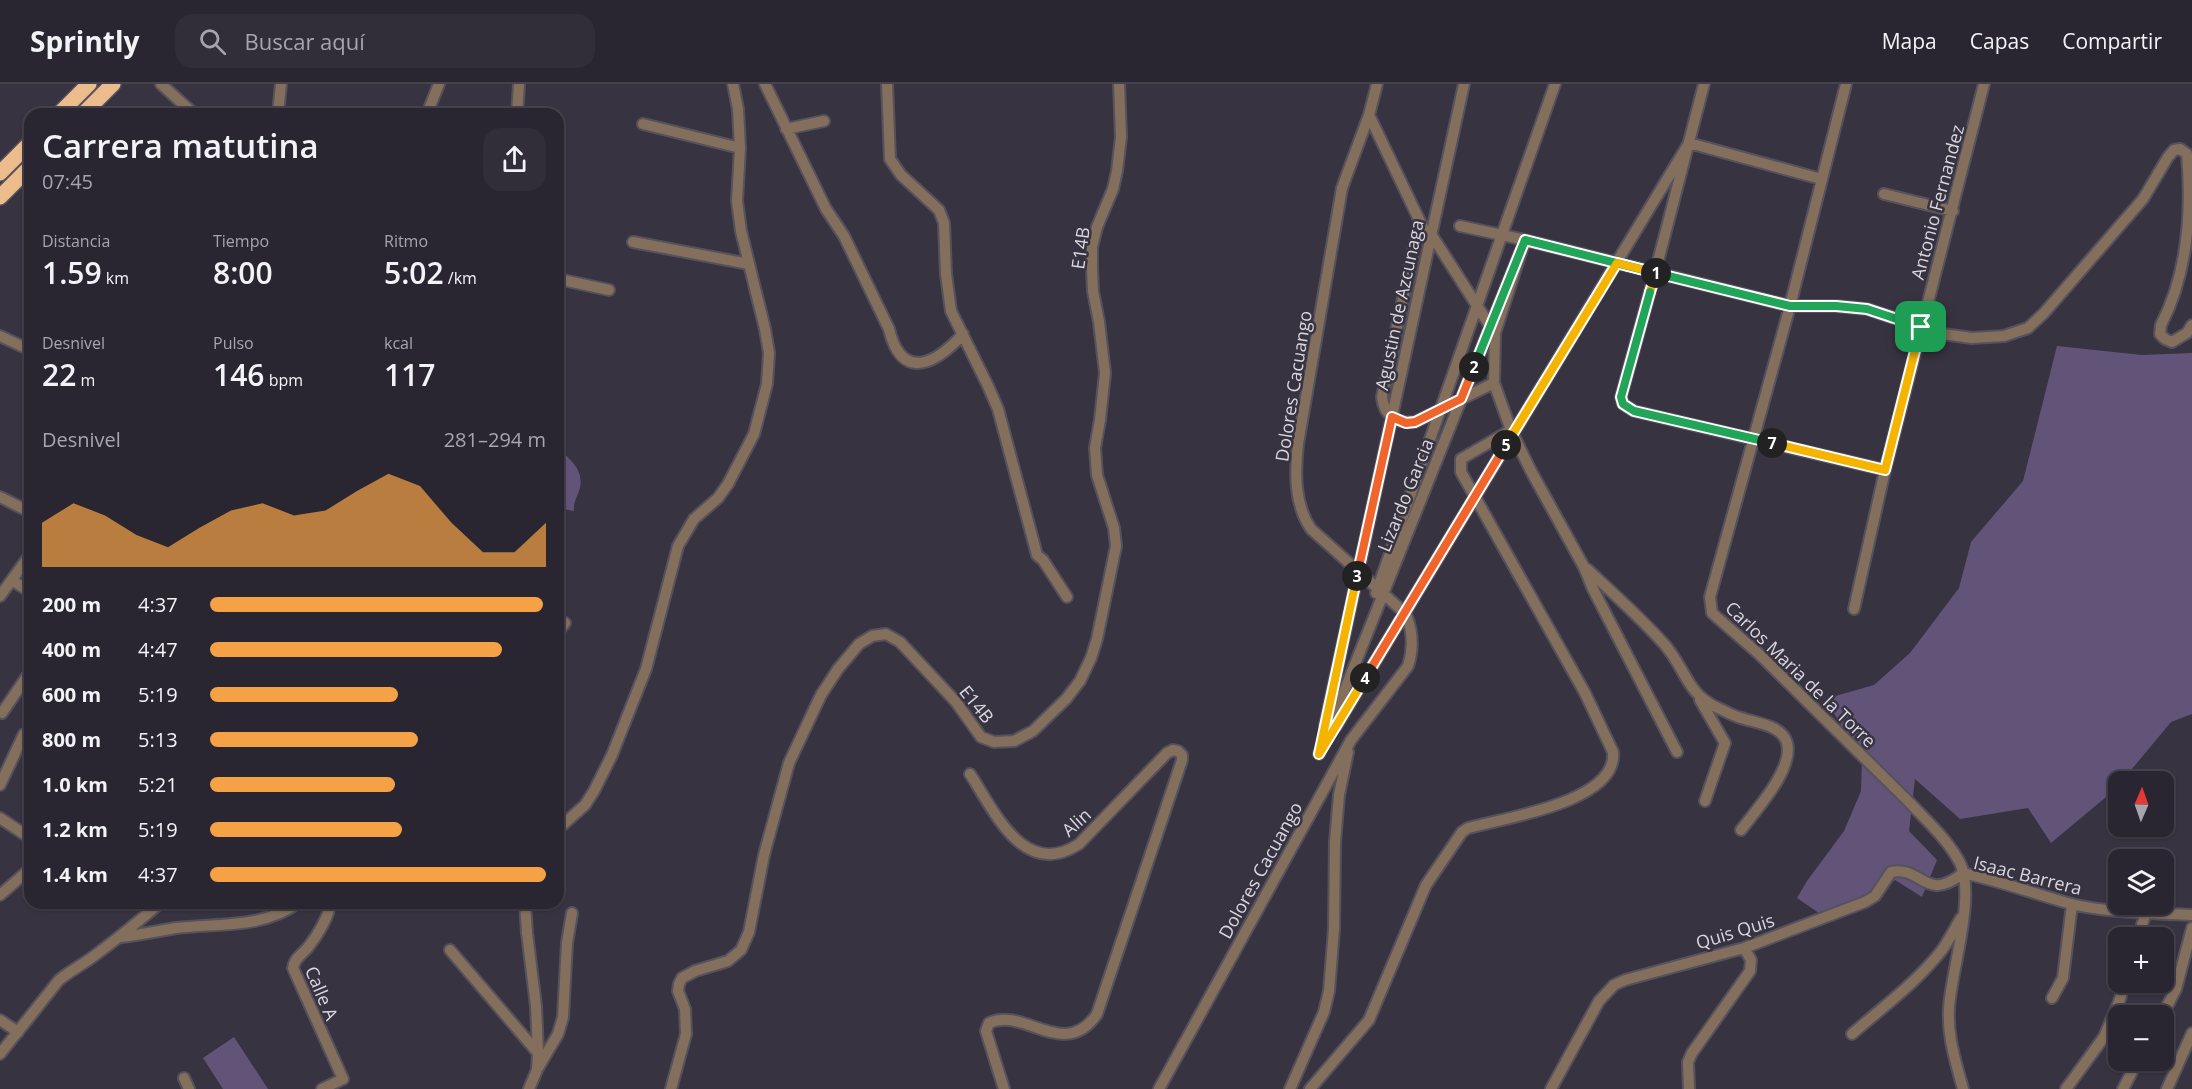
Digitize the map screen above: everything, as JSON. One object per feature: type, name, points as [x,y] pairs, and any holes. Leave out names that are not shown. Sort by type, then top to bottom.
[{"type":"highway","points":[[65,108],[89,84]]},
{"type":"highway","points":[[89,108],[113,84]]},
{"type":"highway","points":[[0,173],[24,149]]},
{"type":"highway","points":[[0,197],[24,173]]},
{"type":"street","points":[[161,84],[187,108]]},
{"type":"street","points":[[279,108],[281,84]]},
{"type":"street","points":[[429,108],[439,84]]},
{"type":"street","points":[[517,108],[519,84]]},
{"type":"street","points":[[564,824],[585,805],[594,791],[622,732],[646,669],[674,561],[685,532],[694,519],[718,498],[728,484],[754,434],[767,384],[769,353],[741,231],[737,201],[740,148],[738,109],[733,84]]},
{"type":"street","points":[[765,84],[826,209],[843,236],[889,329],[892,344],[903,358],[916,363],[930,361],[948,350],[963,334]]},
{"type":"street","points":[[887,84],[890,159],[901,175],[939,210],[944,223],[946,274],[951,311],[998,409],[1037,555],[1066,597]]},
{"type":"street","name":"E14B","points":[[671,1089],[686,1034],[685,1009],[678,992],[679,984],[682,978],[695,971],[728,961],[741,950],[749,932],[764,855],[789,763],[821,695],[838,669],[859,644],[872,636],[886,634],[900,642],[956,702],[981,737],[994,742],[1014,741],[1033,731],[1066,699],[1080,681],[1097,639],[1116,546],[1114,528],[1097,476],[1095,457],[1105,373],[1093,291],[1092,247],[1097,227],[1113,189],[1117,171],[1121,137],[1119,84]]},
{"type":"street","name":"Dolores Cacuango","points":[[1159,1089],[1351,740],[1408,666],[1412,638],[1411,625],[1404,613],[1311,529],[1296,487],[1296,462],[1342,188],[1369,115],[1377,84]]},
{"type":"street","name":"Agustin de Azcunaga","points":[[1319,754],[1392,417],[1386,412],[1382,397],[1415,242],[1420,234],[1428,233],[1464,84]]},
{"type":"street","name":"Lizardo Garcia","points":[[1319,754],[1380,591],[1440,409],[1555,84]]},
{"type":"street","points":[[1704,84],[1656,273],[1621,397],[1623,404],[1634,411],[1885,470]]},
{"type":"street","name":"Carlos Maria de la Torre","points":[[1846,84],[1790,306],[1710,597],[1712,613],[1759,654],[1932,826],[1960,863],[1963,873]]},
{"type":"street","name":"Antonio Fernandez","points":[[1854,609],[1885,470],[1984,84]]},
{"type":"street","points":[[1369,115],[1428,233],[1493,329]]},
{"type":"street","points":[[786,129],[824,121]]},
{"type":"street","points":[[643,124],[740,148]]},
{"type":"street","points":[[1689,142],[1821,179]]},
{"type":"street","points":[[1319,754],[1689,142]]},
{"type":"street","points":[[1461,226],[1790,306],[1867,309],[1943,334],[1972,338],[2004,336],[2028,328],[2044,313],[2143,199],[2168,157],[2174,150],[2180,149],[2187,154],[2190,175],[2189,247],[2181,279],[2161,326],[2160,334],[2172,342],[2187,333],[2192,325]]},
{"type":"street","points":[[1884,194],[1953,211]]},
{"type":"street","name":"Lizardo Garcia","points":[[1380,591],[1493,329],[1525,240]]},
{"type":"street","points":[[633,242],[749,264]]},
{"type":"street","points":[[564,280],[609,290]]},
{"type":"street","name":"Lizardo Garcia","points":[[1493,329],[1494,383],[1512,432],[1584,567],[1593,589],[1677,752]]},
{"type":"street","points":[[0,336],[24,347]]},
{"type":"street","points":[[1392,417],[1406,423],[1415,422],[1494,383]]},
{"type":"street","points":[[1310,1089],[1369,1020],[1425,885],[1462,832],[1468,828],[1524,815],[1576,798],[1608,775],[1614,760],[1613,752],[1585,693],[1459,466],[1461,459],[1512,432]]},
{"type":"street","points":[[0,497],[24,509]]},
{"type":"street","points":[[0,596],[24,563]]},
{"type":"street","points":[[1584,567],[1637,615],[1667,647],[1725,743],[1705,801]]},
{"type":"street","points":[[12,580],[24,588]]},
{"type":"street","points":[[2,713],[24,681]]},
{"type":"street","points":[[1696,695],[1739,718],[1768,725],[1787,741],[1788,755],[1773,789],[1742,830]]},
{"type":"street","points":[[0,785],[24,734]]},
{"type":"street","points":[[1290,1089],[1324,1012],[1329,991],[1334,929],[1335,842],[1339,795],[1351,740]]},
{"type":"street","name":"Alin","points":[[970,774],[1011,836],[1031,851],[1048,856],[1070,850],[1079,844],[1167,753],[1173,750],[1182,755],[1097,1014],[1089,1025],[1071,1034],[1060,1034],[1002,1019],[989,1023],[986,1032],[1004,1089]]},
{"type":"street","points":[[0,818],[24,834]]},
{"type":"street","name":"Quis Quis","points":[[1551,1089],[1599,1001],[1614,985],[1744,948],[1865,902],[1875,896],[1891,872],[1899,870],[1908,872],[1929,885],[1951,882],[1963,873]]},
{"type":"street","points":[[0,895],[24,873]]},
{"type":"street","name":"Isaac Barrera","points":[[1963,1089],[1948,1035],[1949,1006],[1963,915],[1963,873],[2001,881],[2072,904],[2108,908]]},
{"type":"street","points":[[2052,998],[2062,978],[2072,904]]},
{"type":"street","points":[[0,1054],[59,980],[120,937],[153,909]]},
{"type":"street","points":[[120,937],[178,928],[260,921],[287,909]]},
{"type":"street","name":"Calle A","points":[[322,1089],[342,1079],[292,968],[296,959],[310,945],[328,909]]},
{"type":"street","points":[[525,909],[526,933],[536,1005],[537,1070]]},
{"type":"street","points":[[529,1089],[558,1034],[563,1017],[567,942],[572,913]]},
{"type":"street","name":"Isaac Barrera","points":[[2174,914],[2192,915]]},
{"type":"street","points":[[1852,1034],[1899,996],[1928,967],[1943,948],[1963,915]]},
{"type":"street","points":[[2168,1005],[2176,989],[2192,928]]},
{"type":"street","points":[[1689,1089],[1688,1062],[1692,1053],[1750,971],[1751,960],[1744,948]]},
{"type":"street","points":[[450,950],[538,1053]]},
{"type":"street","points":[[2066,1089],[2104,1037],[2122,993]]},
{"type":"street","points":[[0,1020],[18,1032]]},
{"type":"street","points":[[2167,1089],[2192,1033]]},
{"type":"street","points":[[2123,1089],[2132,1071]]},
{"type":"street","points":[[184,1078],[189,1089]]},
{"type":"shaded area","points":[[2057,346],[2142,355],[2192,353],[2192,714],[2171,722],[2130,771],[2108,771],[2108,795],[2051,843],[2028,808],[1960,819],[1915,779],[1909,831],[1937,860],[1922,897],[1895,880],[1832,922],[1797,898],[1844,831],[1861,791],[1862,758],[1825,699],[1874,685],[1910,653],[1959,588],[1971,542],[2023,481]]},
{"type":"shaded area","points":[[564,453],[575,465],[580,476],[580,488],[574,511],[564,509]]},
{"type":"shaded area","points":[[234,1037],[268,1089],[223,1089],[203,1058]]},
{"type":"route","points":[[1525,240],[1790,306],[1867,309],[1921,327],[1885,470],[1627,408],[1621,397],[1656,273],[1617,263],[1319,754],[1392,417],[1406,423],[1415,422],[1461,399],[1525,240]]}]
